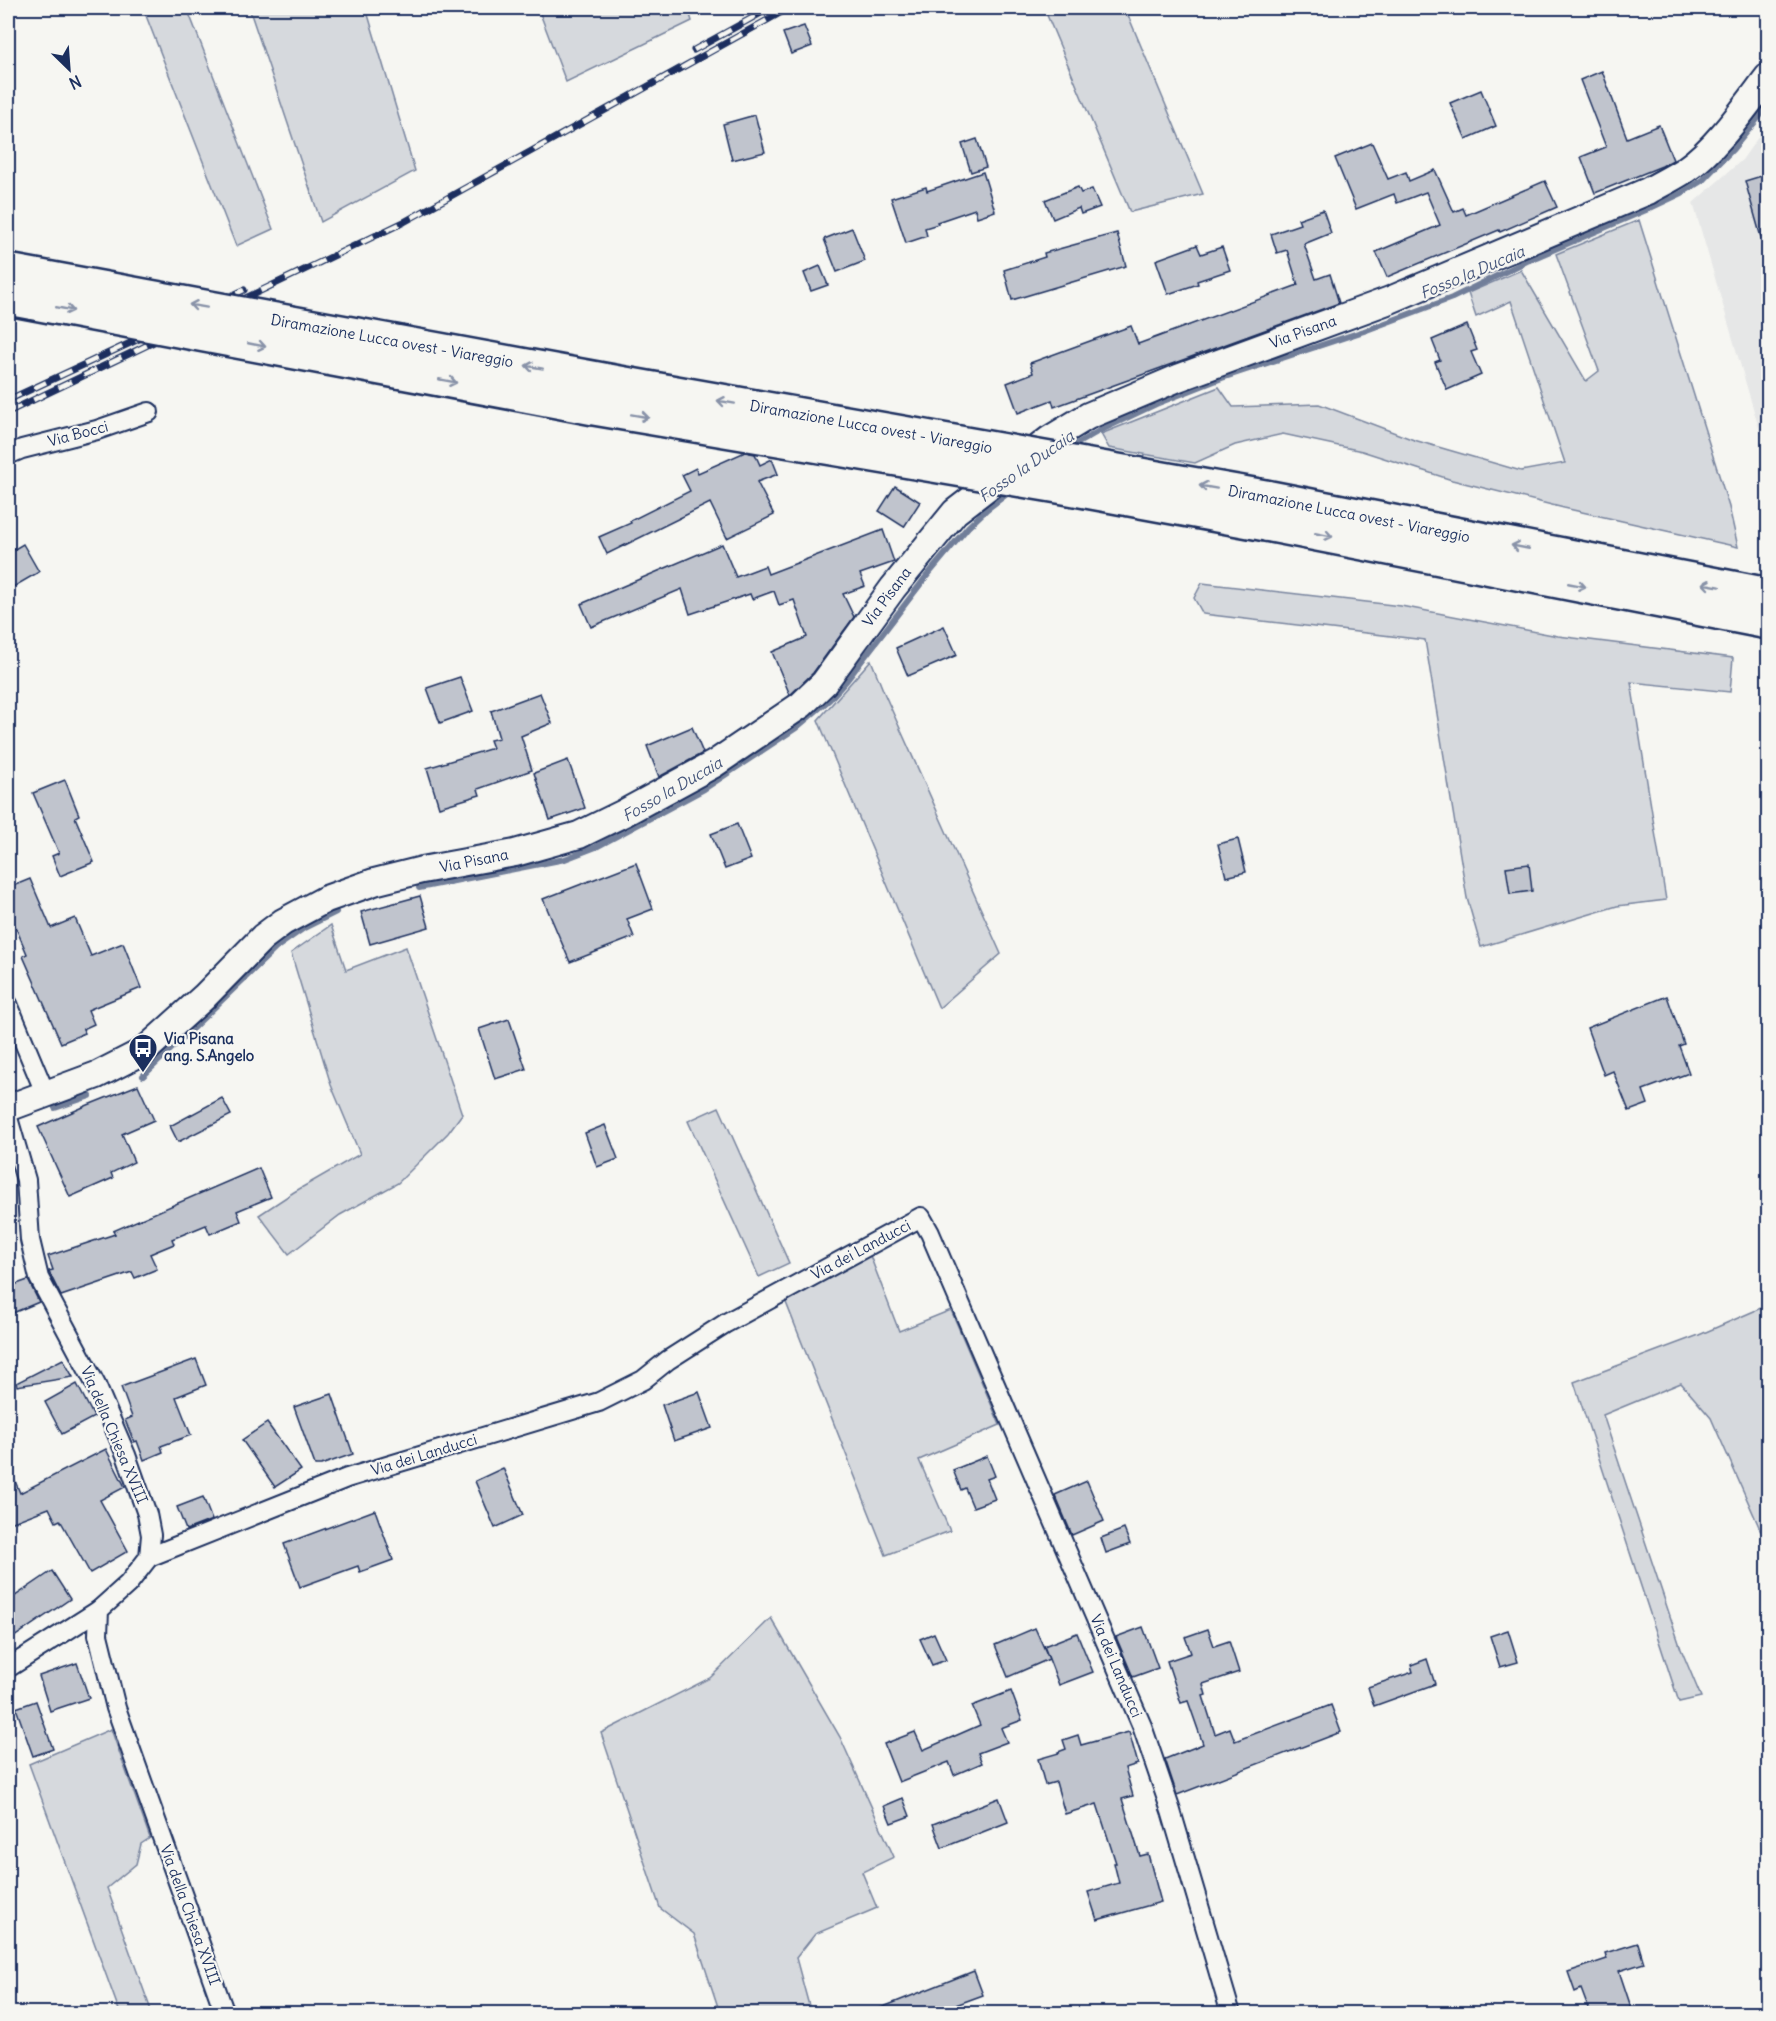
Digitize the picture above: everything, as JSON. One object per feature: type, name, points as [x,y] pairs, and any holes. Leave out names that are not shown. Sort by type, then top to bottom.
[{"type":"highway","name":"Diramazione Lucca ovest - Viareggio","points":[[8,271],[649,388],[1266,511],[1768,622]]},
{"type":"highway","name":"Diramazione Lucca ovest - Viareggio","points":[[8,298],[594,408],[1064,487],[1266,511],[1768,595]]},
{"type":"main road","name":"Via Pisana","points":[[8,1108],[98,1075],[144,1051],[204,997],[263,937],[283,922],[315,904],[374,882],[422,870],[515,853],[579,835],[714,764],[809,698],[824,683],[893,588],[955,512],[1050,439],[1088,416],[1170,382],[1390,300],[1648,191],[1686,170],[1703,154],[1727,129],[1768,77]]},
{"type":"street","name":"Via Bocci","points":[[8,455],[22,449],[97,430],[149,412]]},
{"type":"street","points":[[8,1004],[46,1095]]},
{"type":"street","name":"Via della Chiesa XVIII","points":[[8,1118],[26,1180],[30,1240],[39,1278],[96,1384],[126,1455],[147,1514],[151,1535],[149,1557]]},
{"type":"street","name":"Via dei Landucci","points":[[149,1557],[347,1478],[599,1402],[643,1380],[668,1360],[726,1323],[921,1217],[930,1233],[1142,1726],[1171,1811],[1231,2013]]},
{"type":"street","points":[[8,1668],[99,1610],[128,1584],[149,1557]]},
{"type":"street","name":"Via della Chiesa XVIII","points":[[99,1610],[98,1635],[116,1708],[225,2013]]},
{"type":"shaded area","points":[[143,8],[187,8],[273,229],[236,246]]},
{"type":"shaded area","points":[[249,8],[366,8],[415,171],[321,222]]},
{"type":"shaded area","points":[[538,8],[688,8],[692,21],[566,82]]},
{"type":"shaded area","points":[[1044,8],[1125,8],[1203,194],[1130,212]]},
{"type":"shaded area","points":[[1768,123],[1768,459],[1693,203],[1742,160]]},
{"type":"shaded area","points":[[1639,220],[1729,507],[1738,547],[1564,508],[1452,480],[1362,451],[1283,434],[1235,445],[1195,463],[1109,448],[1101,434],[1219,387],[1233,407],[1319,404],[1414,440],[1521,471],[1565,463],[1511,301],[1476,317],[1468,293],[1521,270],[1586,381],[1599,371],[1556,254]]},
{"type":"shaded area","points":[[1202,583],[1401,606],[1558,636],[1733,658],[1730,692],[1631,682],[1666,900],[1617,906],[1481,947],[1467,898],[1425,640],[1203,614],[1194,598]]},
{"type":"shaded area","points":[[871,660],[1001,954],[939,1008],[818,720]]},
{"type":"shaded area","points":[[331,925],[346,970],[406,947],[462,1114],[448,1133],[398,1183],[340,1215],[289,1254],[259,1215],[360,1154],[331,1085],[291,953]]},
{"type":"shaded area","points":[[719,1107],[789,1263],[759,1277],[688,1121]]},
{"type":"shaded area","points":[[869,1253],[899,1331],[951,1310],[1000,1425],[919,1460],[950,1531],[886,1555],[785,1300]]},
{"type":"shaded area","points":[[1768,1305],[1768,1547],[1711,1418],[1681,1383],[1603,1415],[1681,1649],[1701,1697],[1679,1702],[1574,1382],[1699,1335]]},
{"type":"shaded area","points":[[771,1618],[840,1737],[894,1857],[862,1872],[877,1908],[815,1934],[796,1958],[811,2013],[720,2013],[694,1934],[660,1908],[601,1733],[710,1678]]},
{"type":"shaded area","points":[[111,1729],[150,1838],[141,1844],[136,1864],[107,1888],[152,2013],[120,2013],[29,1764]]},
{"type":"building","points":[[804,26],[812,46],[791,54],[783,33]]},
{"type":"building","points":[[1602,71],[1627,138],[1659,125],[1673,160],[1595,193],[1581,157],[1606,147],[1580,80]]},
{"type":"building","points":[[1481,90],[1496,126],[1466,139],[1450,103]]},
{"type":"building","points":[[755,115],[765,152],[732,160],[723,124]]},
{"type":"building","points":[[977,139],[986,167],[971,172],[962,144]]},
{"type":"building","points":[[1372,143],[1388,179],[1406,172],[1409,181],[1435,170],[1454,212],[1463,208],[1466,215],[1545,181],[1557,207],[1387,277],[1376,252],[1440,225],[1426,192],[1397,203],[1394,194],[1356,209],[1335,158]]},
{"type":"building","points":[[983,172],[995,211],[977,217],[975,209],[937,222],[938,224],[925,228],[927,236],[906,243],[891,198],[926,187],[927,191]]},
{"type":"building","points":[[1768,174],[1768,248],[1764,248],[1745,181]]},
{"type":"building","points":[[1078,187],[1081,193],[1092,189],[1100,207],[1081,214],[1079,208],[1053,219],[1045,200]]},
{"type":"building","points":[[1323,210],[1331,233],[1304,244],[1316,279],[1330,274],[1339,303],[1054,407],[1052,400],[1018,413],[1007,383],[1033,373],[1030,363],[1131,326],[1138,344],[1298,285],[1287,250],[1277,253],[1271,234],[1300,224],[1298,219]]},
{"type":"building","points":[[852,228],[865,261],[837,272],[824,239]]},
{"type":"building","points":[[1117,233],[1126,266],[1012,300],[1004,270],[1045,257],[1044,253]]},
{"type":"building","points":[[1197,245],[1201,254],[1222,247],[1230,270],[1168,294],[1156,260]]},
{"type":"building","points":[[820,266],[828,285],[811,291],[804,273]]},
{"type":"building","points":[[1467,325],[1477,350],[1471,352],[1481,375],[1447,390],[1435,362],[1440,360],[1432,340]]},
{"type":"building","points":[[745,452],[755,454],[760,465],[772,459],[778,474],[757,482],[774,515],[727,538],[710,503],[607,554],[599,537],[631,523],[630,521],[690,491],[682,475],[696,468],[698,473]]},
{"type":"building","points":[[895,486],[920,502],[904,527],[879,511]]},
{"type":"building","points":[[883,530],[894,562],[860,574],[865,586],[843,594],[854,617],[813,673],[790,695],[772,652],[807,637],[794,600],[779,605],[774,591],[752,599],[750,594],[690,614],[682,589],[591,627],[581,604],[722,544],[736,577],[765,566],[768,574]]},
{"type":"building","points":[[23,544],[39,572],[8,590],[8,553]]},
{"type":"building","points":[[944,626],[957,655],[908,676],[896,648]]},
{"type":"building","points":[[460,677],[473,711],[440,723],[427,688]]},
{"type":"building","points":[[540,693],[552,723],[521,736],[532,770],[478,789],[480,795],[439,807],[427,768],[493,748],[490,740],[499,738],[491,711]]},
{"type":"building","points":[[692,727],[703,753],[659,777],[647,746]]},
{"type":"building","points":[[568,760],[585,808],[550,820],[534,773]]},
{"type":"building","points":[[65,780],[79,815],[75,817],[94,862],[60,876],[52,856],[59,853],[33,793]]},
{"type":"building","points":[[737,824],[751,859],[725,869],[711,834]]},
{"type":"building","points":[[1238,839],[1246,872],[1226,877],[1218,844]]},
{"type":"building","points":[[636,863],[653,909],[627,919],[634,937],[570,962],[543,899]]},
{"type":"building","points":[[1529,864],[1532,891],[1510,894],[1506,867]]},
{"type":"building","points":[[30,879],[51,928],[75,918],[91,956],[123,943],[141,988],[88,1010],[94,1024],[83,1029],[85,1033],[61,1043],[23,956],[27,954],[8,909],[8,888]]},
{"type":"building","points":[[420,896],[429,927],[370,944],[361,912]]},
{"type":"building","points":[[1667,996],[1684,1044],[1679,1046],[1689,1073],[1643,1090],[1648,1104],[1629,1111],[1613,1071],[1604,1075],[1587,1028]]},
{"type":"building","points":[[509,1019],[526,1069],[495,1079],[479,1029]]},
{"type":"building","points":[[138,1085],[154,1120],[122,1134],[134,1162],[111,1173],[113,1178],[70,1197],[38,1127]]},
{"type":"building","points":[[222,1098],[231,1115],[178,1142],[170,1126]]},
{"type":"building","points":[[605,1125],[618,1159],[597,1167],[585,1133]]},
{"type":"building","points":[[259,1168],[271,1197],[237,1211],[241,1221],[210,1234],[206,1225],[172,1239],[174,1244],[150,1254],[157,1269],[135,1278],[132,1272],[61,1296],[49,1271],[53,1270],[48,1256],[115,1234],[113,1231]]},
{"type":"building","points":[[28,1280],[39,1302],[8,1315],[8,1287]]},
{"type":"building","points":[[63,1359],[73,1377],[17,1386],[16,1383]]},
{"type":"building","points":[[196,1359],[206,1385],[176,1397],[191,1435],[161,1446],[163,1452],[144,1460],[137,1441],[134,1442],[125,1420],[132,1417],[121,1387]]},
{"type":"building","points":[[77,1384],[94,1417],[62,1434],[45,1402]]},
{"type":"building","points":[[699,1392],[712,1428],[674,1441],[662,1405]]},
{"type":"building","points":[[332,1394],[353,1454],[315,1465],[294,1407]]},
{"type":"building","points":[[267,1423],[301,1470],[275,1487],[242,1440]]},
{"type":"building","points":[[106,1449],[125,1487],[100,1500],[128,1551],[90,1573],[60,1520],[56,1522],[49,1508],[8,1524],[8,1464],[20,1493]]},
{"type":"building","points":[[987,1456],[995,1476],[987,1479],[995,1499],[973,1507],[965,1488],[961,1490],[953,1470]]},
{"type":"building","points":[[503,1468],[523,1515],[495,1528],[475,1481]]},
{"type":"building","points":[[1087,1481],[1104,1521],[1072,1535],[1055,1495]]},
{"type":"building","points":[[203,1497],[212,1520],[186,1530],[177,1507]]},
{"type":"building","points":[[375,1510],[393,1560],[360,1572],[358,1566],[300,1587],[284,1544]]},
{"type":"building","points":[[1124,1529],[1130,1544],[1106,1553],[1101,1538]]},
{"type":"building","points":[[52,1571],[70,1599],[8,1641],[8,1601]]},
{"type":"building","points":[[1143,1627],[1158,1668],[1133,1677],[1116,1637]]},
{"type":"building","points":[[1035,1628],[1049,1659],[1008,1677],[995,1645]]},
{"type":"building","points":[[1208,1629],[1214,1646],[1229,1641],[1239,1672],[1203,1684],[1206,1695],[1203,1696],[1215,1734],[1230,1728],[1235,1741],[1331,1705],[1341,1732],[1177,1795],[1165,1759],[1203,1744],[1188,1701],[1181,1703],[1167,1661],[1191,1653],[1185,1637]]},
{"type":"building","points":[[1508,1630],[1518,1662],[1500,1667],[1490,1636]]},
{"type":"building","points":[[934,1633],[946,1660],[932,1665],[920,1639]]},
{"type":"building","points":[[1077,1633],[1093,1672],[1059,1685],[1044,1646]]},
{"type":"building","points":[[1427,1659],[1435,1684],[1374,1706],[1368,1687],[1413,1672],[1411,1665]]},
{"type":"building","points":[[77,1663],[89,1698],[50,1711],[39,1676]]},
{"type":"building","points":[[1011,1691],[1022,1720],[1001,1728],[1007,1742],[978,1753],[982,1763],[954,1775],[949,1762],[899,1782],[884,1744],[915,1732],[923,1750],[980,1725],[972,1706]]},
{"type":"building","points":[[36,1701],[53,1749],[33,1756],[16,1708]]},
{"type":"building","points":[[1129,1732],[1138,1764],[1125,1768],[1133,1796],[1122,1799],[1140,1856],[1148,1854],[1161,1902],[1097,1920],[1088,1892],[1119,1883],[1114,1863],[1116,1863],[1097,1804],[1065,1814],[1056,1782],[1045,1785],[1038,1759],[1066,1749],[1063,1740],[1078,1735],[1081,1745]]},
{"type":"building","points":[[903,1798],[910,1816],[891,1823],[884,1806]]},
{"type":"building","points":[[999,1798],[1008,1822],[942,1848],[933,1824]]},
{"type":"building","points":[[1638,1943],[1644,1963],[1619,1971],[1633,2013],[1590,2013],[1581,1989],[1575,1992],[1568,1972],[1607,1959],[1605,1953]]},
{"type":"building","points":[[974,1971],[983,1995],[934,2013],[868,2013]]},
{"type":"waterway","name":"Fosso la Ducaia","points":[[1066,450],[1099,431],[1156,404],[1222,378],[1364,331],[1452,298],[1527,261],[1682,193],[1703,180],[1732,150],[1768,106]]},
{"type":"waterway","name":"Fosso la Ducaia","points":[[419,888],[565,859],[596,847],[704,789],[796,728],[829,700],[847,680],[926,577],[968,527],[1012,490]]},
{"type":"waterway","points":[[143,1076],[277,947],[304,928],[336,912]]},
{"type":"waterway","points":[[55,1108],[90,1096]]},
{"type":"railway","points":[[694,50],[770,8]]},
{"type":"railway","points":[[8,412],[404,222],[789,8]]},
{"type":"railway","points":[[8,400],[244,290]]},
{"type":"place","name":"Via Pisana ang. S.Angelo","points":[[143,1074]]}]
